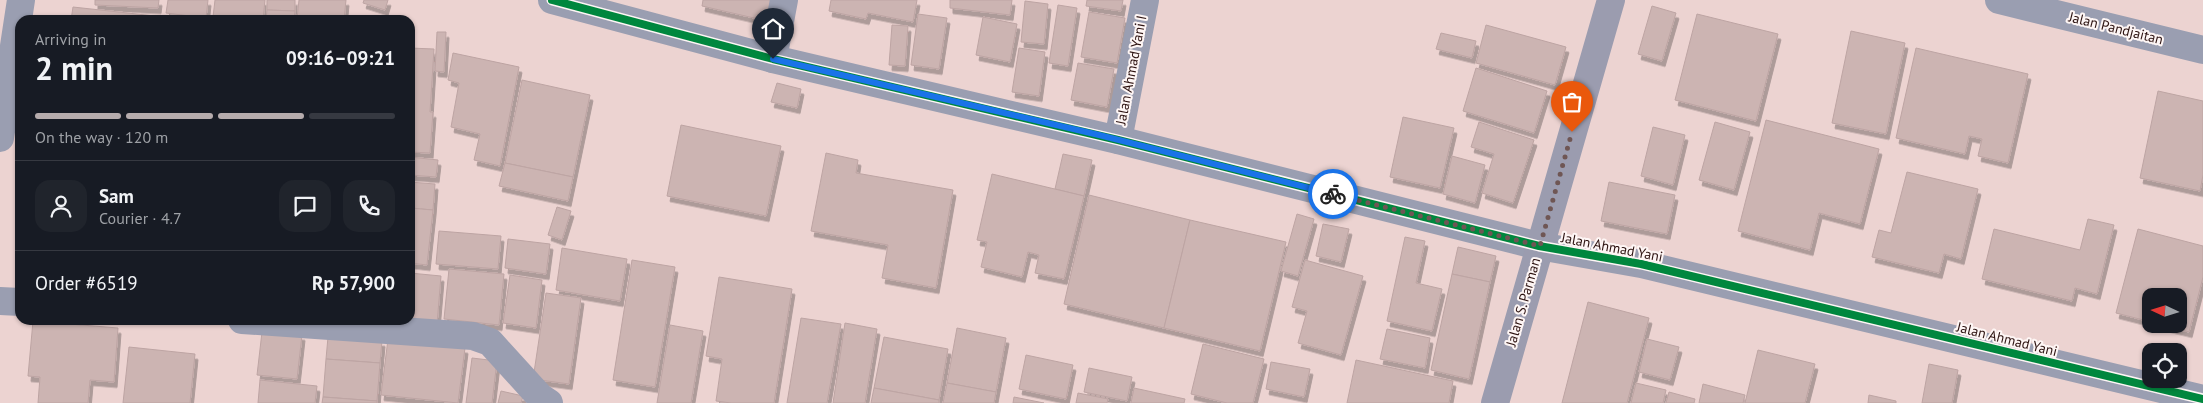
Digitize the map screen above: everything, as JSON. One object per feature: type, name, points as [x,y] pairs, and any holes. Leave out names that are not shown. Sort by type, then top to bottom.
[{"type":"street","points":[[19,15],[21,0]]},
{"type":"street","name":"Jalan Ahmad Yani","points":[[552,0],[773,59],[1118,140],[1540,246],[1641,264],[2203,399]]},
{"type":"street","points":[[773,59],[784,0]]},
{"type":"street","name":"Jalan Ahmad Yani I","points":[[1118,140],[1145,0]]},
{"type":"street","name":"Jalan S. Parman","points":[[1495,403],[1611,0]]},
{"type":"street","name":"Jalan Pandjaitan","points":[[1999,0],[2203,50]]},
{"type":"street","points":[[0,138],[15,39]]},
{"type":"street","points":[[0,301],[15,302]]},
{"type":"street","points":[[314,325],[473,336],[490,342],[540,397],[550,403]]},
{"type":"building","points":[[95,0],[159,0],[158,8],[95,5]]},
{"type":"building","points":[[168,0],[208,0],[206,15],[166,13]]},
{"type":"building","points":[[215,0],[265,0],[264,15],[213,15]]},
{"type":"building","points":[[267,0],[295,0],[295,11],[267,10]]},
{"type":"building","points":[[299,0],[346,0],[344,15],[297,15]]},
{"type":"building","points":[[364,0],[388,0],[385,10],[363,3]]},
{"type":"building","points":[[703,0],[771,0],[767,21],[702,6]]},
{"type":"building","points":[[831,0],[917,0],[913,22],[868,13],[866,19],[829,11]]},
{"type":"building","points":[[950,0],[1012,0],[1010,15],[950,8]]},
{"type":"building","points":[[1087,0],[1123,0],[1121,11],[1086,6]]},
{"type":"building","points":[[1025,1],[1048,4],[1044,44],[1021,42]]},
{"type":"building","points":[[1058,5],[1077,8],[1068,66],[1049,63]]},
{"type":"building","points":[[1652,6],[1676,13],[1662,61],[1638,54]]},
{"type":"building","points":[[73,7],[146,15],[72,15]]},
{"type":"building","points":[[267,10],[295,11],[295,15],[266,15]]},
{"type":"building","points":[[1089,12],[1125,18],[1117,63],[1081,57]]},
{"type":"building","points":[[918,14],[947,18],[939,69],[911,65]]},
{"type":"building","points":[[1697,14],[1778,34],[1756,121],[1675,100]]},
{"type":"building","points":[[983,17],[1017,24],[1010,62],[976,55]]},
{"type":"building","points":[[892,25],[908,26],[905,66],[889,65]]},
{"type":"building","points":[[1486,25],[1566,47],[1555,85],[1476,63]]},
{"type":"building","points":[[1851,31],[1905,43],[1886,134],[1832,123]]},
{"type":"building","points":[[437,32],[446,32],[444,72],[435,71]]},
{"type":"building","points":[[1441,33],[1476,41],[1472,58],[1436,49]]},
{"type":"building","points":[[415,48],[434,49],[430,112],[433,112],[430,153],[415,152]]},
{"type":"building","points":[[1019,48],[1045,52],[1039,96],[1012,92]]},
{"type":"building","points":[[1916,48],[2028,74],[2008,163],[1978,156],[1982,139],[1969,136],[1965,154],[1896,138]]},
{"type":"building","points":[[453,53],[519,67],[500,166],[474,160],[480,134],[451,127],[459,83],[448,80]]},
{"type":"building","points":[[1078,63],[1114,69],[1107,107],[1071,100]]},
{"type":"building","points":[[1476,68],[1547,91],[1534,133],[1463,111]]},
{"type":"building","points":[[522,80],[590,95],[573,177],[505,163]]},
{"type":"building","points":[[777,83],[801,89],[797,108],[771,102]]},
{"type":"building","points":[[2158,91],[2203,101],[2203,175],[2200,191],[2140,178]]},
{"type":"building","points":[[1403,117],[1454,128],[1440,188],[1390,177]]},
{"type":"building","points":[[1766,120],[1879,149],[1860,224],[1819,213],[1810,250],[1738,231]]},
{"type":"building","points":[[1479,122],[1534,140],[1513,203],[1482,193],[1494,154],[1471,147]]},
{"type":"building","points":[[1715,122],[1750,132],[1734,190],[1699,180]]},
{"type":"building","points":[[681,125],[781,146],[766,216],[667,196]]},
{"type":"building","points":[[1653,127],[1685,135],[1673,185],[1641,176]]},
{"type":"building","points":[[826,153],[858,160],[856,173],[953,190],[936,288],[882,278],[888,245],[811,231]]},
{"type":"building","points":[[1063,154],[1092,160],[1084,196],[1055,189]]},
{"type":"building","points":[[1452,156],[1485,165],[1475,203],[1443,194]]},
{"type":"building","points":[[415,158],[438,160],[436,177],[415,175]]},
{"type":"building","points":[[505,163],[573,177],[568,201],[499,186]]},
{"type":"building","points":[[1907,172],[1978,189],[1961,259],[1944,254],[1939,273],[1872,257],[1879,230],[1891,233]]},
{"type":"building","points":[[992,174],[1084,196],[1064,279],[1035,273],[1039,255],[1028,252],[1022,277],[981,267],[987,242],[977,240]]},
{"type":"building","points":[[415,182],[435,184],[433,210],[415,208]]},
{"type":"building","points":[[1609,182],[1675,195],[1667,234],[1601,221]]},
{"type":"building","points":[[1089,195],[1190,220],[1164,328],[1064,304]]},
{"type":"building","points":[[557,207],[571,211],[562,240],[548,235]]},
{"type":"building","points":[[415,208],[433,210],[427,265],[415,264]]},
{"type":"building","points":[[1297,214],[1314,219],[1298,276],[1281,271]]},
{"type":"building","points":[[2088,219],[2114,225],[2097,294],[2075,288],[2072,301],[1982,279],[1994,229],[2080,250]]},
{"type":"building","points":[[1190,220],[1286,242],[1260,351],[1164,328]]},
{"type":"building","points":[[1323,224],[1349,229],[1341,262],[1316,256]]},
{"type":"building","points":[[2138,229],[2203,246],[2203,277],[2189,332],[2188,288],[2142,288],[2142,320],[2116,313]]},
{"type":"building","points":[[439,231],[501,236],[498,269],[436,264]]},
{"type":"building","points":[[1405,237],[1425,241],[1416,283],[1442,289],[1432,331],[1387,321]]},
{"type":"building","points":[[508,239],[550,244],[546,274],[505,268]]},
{"type":"building","points":[[1458,247],[1496,256],[1490,282],[1452,274]]},
{"type":"building","points":[[562,248],[627,259],[620,301],[556,290]]},
{"type":"building","points":[[632,260],[675,267],[655,387],[613,380]]},
{"type":"building","points":[[1305,260],[1363,276],[1341,355],[1298,343],[1307,311],[1292,307]]},
{"type":"building","points":[[449,269],[504,274],[499,325],[444,319]]},
{"type":"building","points":[[415,273],[441,276],[437,324],[415,321]]},
{"type":"building","points":[[1452,274],[1490,282],[1469,379],[1431,370]]},
{"type":"building","points":[[510,275],[542,280],[536,328],[503,323]]},
{"type":"building","points":[[719,277],[792,289],[774,403],[716,401],[722,359],[706,356]]},
{"type":"building","points":[[546,293],[581,298],[569,384],[533,379]]},
{"type":"building","points":[[1588,302],[1649,318],[1627,403],[1562,403]]},
{"type":"building","points":[[801,318],[841,324],[827,403],[787,403]]},
{"type":"building","points":[[845,323],[877,329],[865,403],[833,403]]},
{"type":"building","points":[[33,325],[82,325],[118,328],[114,382],[90,380],[88,403],[38,403],[40,377],[28,376]]},
{"type":"building","points":[[670,325],[703,331],[691,403],[657,403]]},
{"type":"building","points":[[957,328],[1006,338],[996,392],[947,383]]},
{"type":"building","points":[[1387,329],[1430,338],[1425,368],[1380,359]]},
{"type":"building","points":[[262,332],[302,335],[297,379],[257,375]]},
{"type":"building","points":[[328,337],[382,341],[380,363],[326,359]]},
{"type":"building","points":[[884,337],[948,349],[939,400],[874,388]]},
{"type":"building","points":[[388,339],[465,348],[458,403],[381,395]]},
{"type":"building","points":[[1647,339],[1679,347],[1670,380],[1639,372]]},
{"type":"building","points":[[1203,344],[1264,359],[1253,403],[1227,403],[1191,394]]},
{"type":"building","points":[[129,347],[195,354],[190,403],[123,403]]},
{"type":"building","points":[[1758,350],[1815,364],[1805,403],[1745,403]]},
{"type":"building","points":[[1026,355],[1073,365],[1066,399],[1019,389]]},
{"type":"building","points":[[472,358],[497,361],[492,403],[466,403]]},
{"type":"building","points":[[326,359],[380,363],[377,401],[323,397]]},
{"type":"building","points":[[1356,360],[1453,381],[1449,403],[1347,403]]},
{"type":"building","points":[[1271,362],[1310,369],[1304,397],[1266,389]]},
{"type":"building","points":[[1929,364],[1958,370],[1952,403],[1922,403]]},
{"type":"building","points":[[1089,368],[1132,377],[1127,401],[1084,392]]},
{"type":"building","points":[[260,380],[317,386],[315,403],[258,403]]},
{"type":"building","points":[[947,383],[996,392],[994,403],[943,403]]},
{"type":"building","points":[[1636,383],[1666,390],[1663,403],[1631,403]]},
{"type":"building","points":[[1703,384],[1745,395],[1743,403],[1699,403]]},
{"type":"building","points":[[874,388],[939,400],[939,403],[871,403]]},
{"type":"building","points":[[1134,388],[1185,399],[1184,403],[1131,403]]},
{"type":"building","points":[[501,391],[523,396],[521,403],[498,403]]},
{"type":"building","points":[[1669,392],[1695,399],[1694,403],[1666,403]]},
{"type":"building","points":[[1078,393],[1108,399],[1107,403],[1076,403]]},
{"type":"building","points":[[1869,395],[1896,401],[1896,403],[1868,403]]},
{"type":"building","points":[[323,397],[377,401],[377,403],[322,403]]},
{"type":"building","points":[[1014,397],[1044,403],[1013,403]]},
{"type":"cycle path","points":[[552,0],[773,59],[1118,140],[1539,246],[1641,264],[2203,399]]},
{"type":"way so far","points":[[1333,194],[1540,246],[1572,132]]},
{"type":"route","points":[[773,59],[1099,135],[1333,194]]}]
